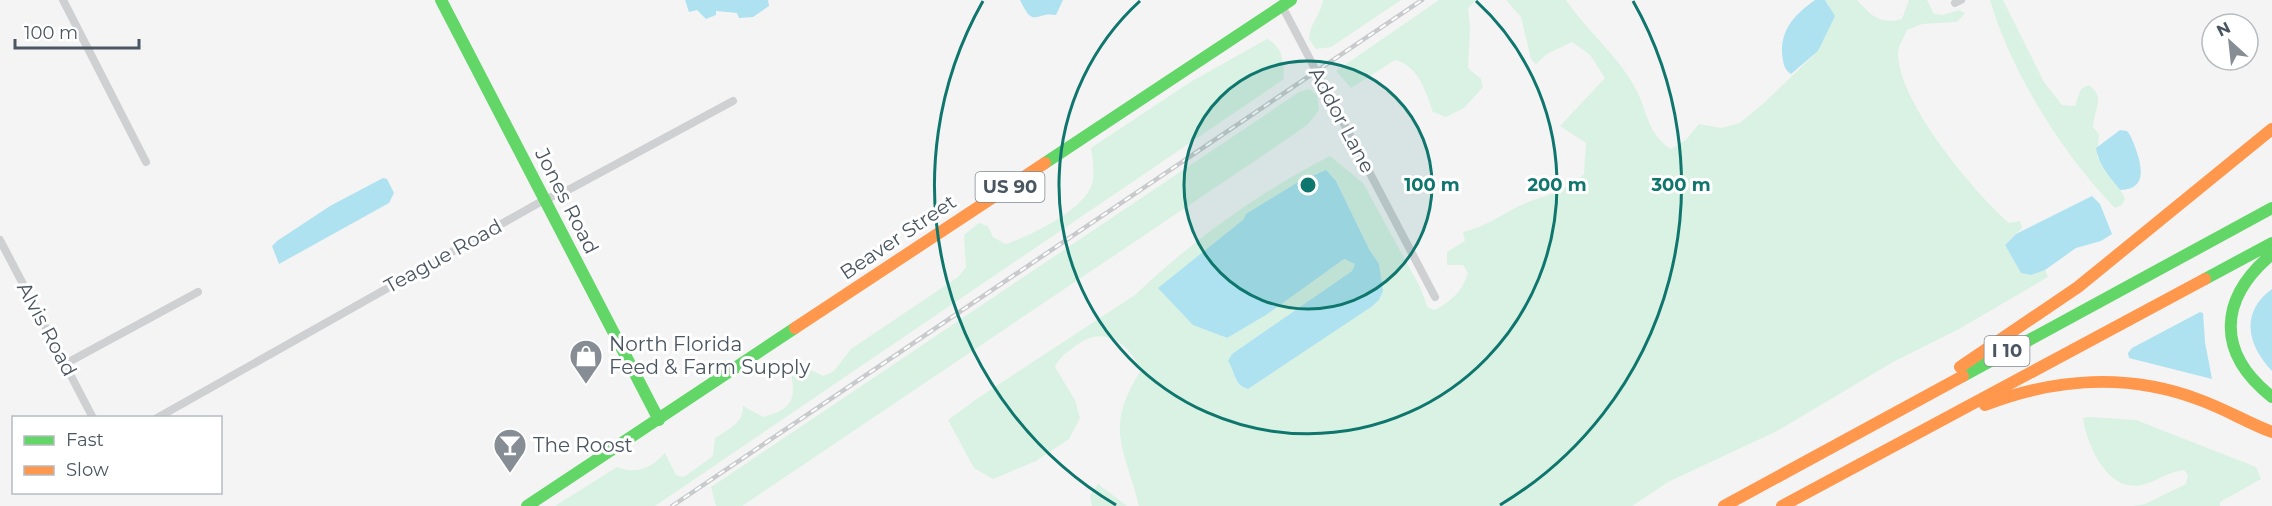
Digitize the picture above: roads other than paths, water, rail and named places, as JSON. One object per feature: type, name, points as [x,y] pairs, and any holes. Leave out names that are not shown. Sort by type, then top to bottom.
[{"type":"main road","name":"Jones Road","points":[[441,0],[659,420]]},
{"type":"main road","name":"Beaver Street","points":[[527,506],[1287,3]]},
{"type":"main road","points":[[1893,413],[2078,287],[2272,129]]},
{"type":"main road","name":"I 10","points":[[1724,506],[2272,208]]},
{"type":"main road","name":"I 10","points":[[1782,506],[2272,243]]},
{"type":"main road","points":[[2272,254],[2260,262],[2242,281],[2232,300],[2230,326],[2238,360],[2257,385],[2272,397]]},
{"type":"main road","points":[[1890,447],[1929,436],[1987,404],[2026,390],[2074,381],[2128,382],[2163,387],[2272,432]]},
{"type":"street","points":[[63,0],[146,162]]},
{"type":"street","name":"Addor Lane","points":[[1287,3],[1435,297]]},
{"type":"street","name":"Teague Road","points":[[159,416],[544,200],[570,189],[733,101]]},
{"type":"street","name":"Alvis Road","points":[[0,240],[92,416]]},
{"type":"street","points":[[65,364],[198,292]]},
{"type":"water","points":[[685,0],[768,0],[769,6],[753,17],[739,18],[737,13],[716,11],[716,15],[706,19],[697,10],[689,12]]},
{"type":"water","points":[[1020,0],[1063,0],[1056,15],[1032,17]]},
{"type":"water","points":[[1815,0],[1825,0],[1835,16],[1818,51],[1791,74],[1785,68],[1783,60],[1784,37],[1787,29],[1801,11]]},
{"type":"water","points":[[2120,130],[2127,131],[2130,135],[2141,169],[2137,184],[2120,190],[2102,165],[2096,148]]},
{"type":"water","points":[[1326,170],[1336,181],[1369,249],[1379,264],[1383,291],[1379,300],[1371,307],[1248,389],[1237,381],[1228,361],[1232,354],[1352,271],[1355,264],[1344,259],[1266,315],[1227,338],[1193,325],[1158,288],[1244,219],[1246,214],[1300,181]]},
{"type":"water","points":[[383,178],[387,179],[394,193],[389,203],[279,264],[272,246],[277,241],[330,206]]},
{"type":"water","points":[[2092,196],[2100,204],[2112,234],[2101,241],[2076,248],[2045,270],[2031,275],[2021,273],[2005,245],[2016,234]]},
{"type":"water","points":[[2272,289],[2272,371],[2257,350],[2253,340],[2251,318],[2262,298]]},
{"type":"water","points":[[2200,312],[2203,313],[2205,342],[2212,379],[2129,358],[2128,353],[2132,348]]},
{"type":"railway","points":[[672,506],[1422,0]]},
{"type":"place","name":"North Florida Feed & Farm Supply","points":[[586,385]]},
{"type":"place","name":"The Roost","points":[[510,474]]}]
